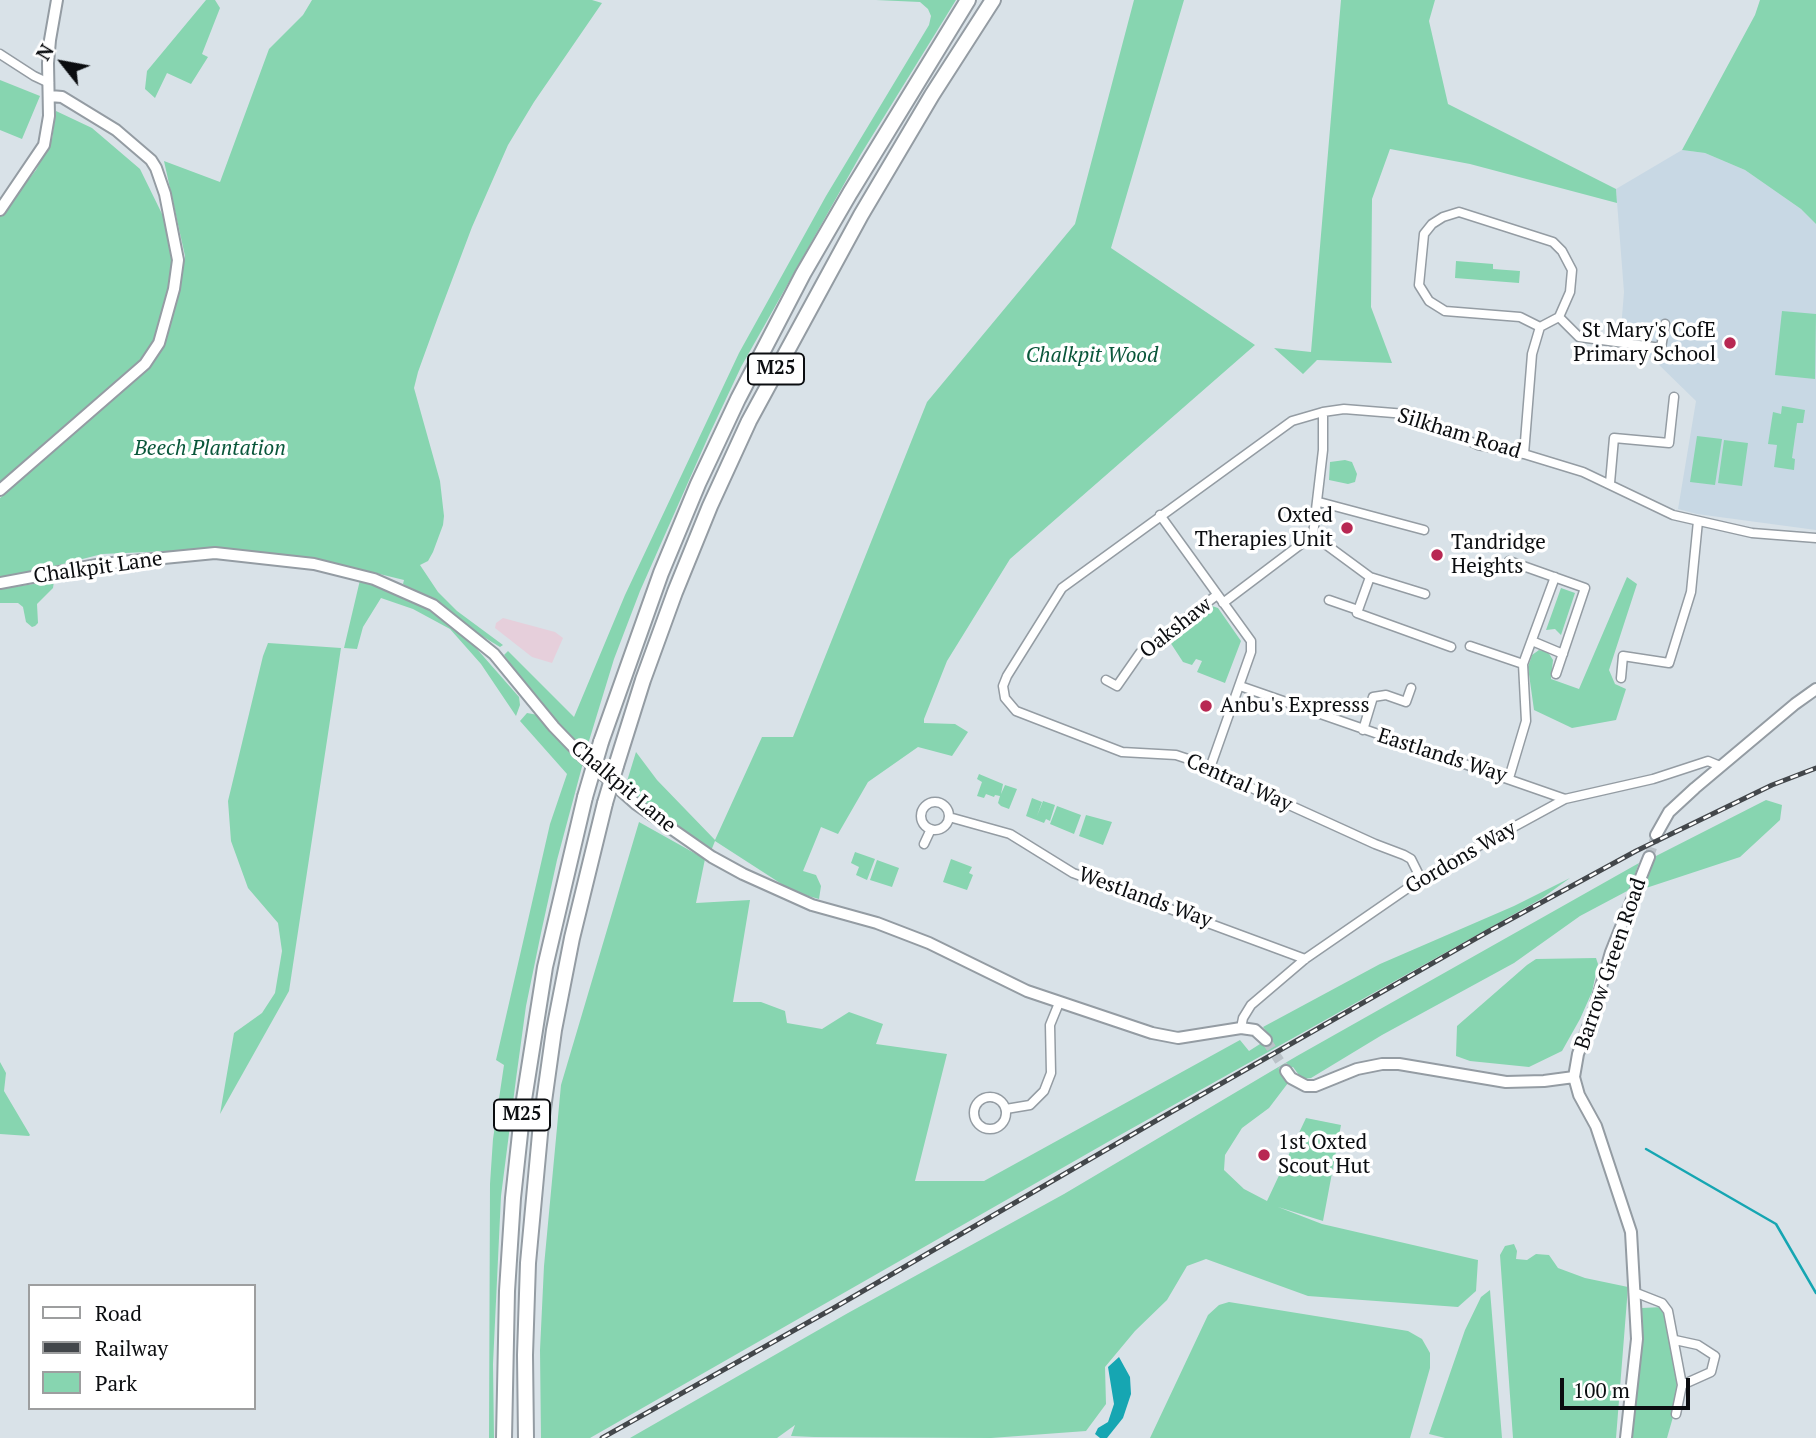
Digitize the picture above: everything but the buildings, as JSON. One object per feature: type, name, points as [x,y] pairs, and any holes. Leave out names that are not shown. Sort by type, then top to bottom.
[{"type":"highway","name":"M25","points":[[504,1438],[507,1280],[523,1106],[545,967],[584,797],[601,742],[665,562],[732,410],[781,315],[844,204],[968,0]]},
{"type":"highway","name":"M25","points":[[526,1438],[528,1263],[541,1123],[554,1030],[572,938],[605,803],[643,680],[675,592],[749,421],[855,225],[926,105],[993,0]]},
{"type":"street","points":[[0,210],[44,145],[50,96],[50,40],[57,0]]},
{"type":"street","points":[[0,54],[49,83]]},
{"type":"street","points":[[0,490],[145,364],[159,343],[174,289],[178,260],[165,194],[151,160],[116,130],[62,97],[50,96]]},
{"type":"street","points":[[1524,454],[1532,355],[1540,327],[1559,317],[1570,292],[1572,270],[1561,249],[1553,242],[1459,212],[1432,224],[1424,234],[1419,285],[1429,301],[1445,311],[1520,317],[1540,327]]},
{"type":"street","points":[[1559,317],[1579,337],[1661,348],[1665,324]]},
{"type":"street","points":[[1610,483],[1614,438],[1668,443],[1674,397]]},
{"type":"street","name":"Silkham Road","points":[[1160,515],[1292,421],[1323,412],[1344,410],[1406,414],[1478,445],[1524,454],[1583,472],[1674,515],[1752,533],[1816,538]]},
{"type":"street","points":[[1220,599],[1313,535],[1319,502],[1325,430],[1323,412]]},
{"type":"street","points":[[1319,502],[1424,530]]},
{"type":"street","points":[[1160,515],[1251,641],[1251,652],[1210,768]]},
{"type":"street","name":"Central Way","points":[[1160,515],[1062,588],[1007,676],[1003,686],[1005,698],[1016,711],[1122,752],[1176,755],[1210,768],[1404,855],[1411,859],[1421,878]]},
{"type":"street","points":[[1621,678],[1623,656],[1669,663],[1690,592],[1698,521]]},
{"type":"street","points":[[1313,535],[1370,577],[1425,593]]},
{"type":"street","name":"Chalkpit Lane","points":[[0,583],[102,564],[215,554],[334,568],[374,579],[433,605],[494,654],[554,727],[618,789],[712,857],[743,874],[812,905],[894,929],[929,943],[1006,982],[1059,1003],[1164,1037],[1178,1038],[1241,1027]]},
{"type":"street","points":[[1506,569],[1509,561],[1585,588],[1556,674]]},
{"type":"street","points":[[1370,577],[1357,613],[1451,647]]},
{"type":"street","points":[[1509,778],[1526,721],[1523,664],[1555,578]]},
{"type":"street","name":"Oakshaw","points":[[1106,680],[1117,686],[1140,653],[1220,599]]},
{"type":"street","points":[[1329,600],[1358,610]]},
{"type":"street","points":[[1532,641],[1563,654]]},
{"type":"street","points":[[1470,646],[1523,664]]},
{"type":"street","name":"Eastlands Way","points":[[1240,685],[1565,799]]},
{"type":"street","points":[[1363,730],[1373,697],[1387,695],[1406,702],[1411,688]]},
{"type":"street","points":[[1656,835],[1669,812],[1720,766],[1816,689]]},
{"type":"street","name":"Gordons Way","points":[[1241,1027],[1245,1013],[1251,1005],[1305,959],[1421,878],[1565,799],[1653,779],[1707,761],[1720,766]]},
{"type":"street","points":[[929,803],[943,804],[949,812],[945,826],[936,830],[930,829],[921,818],[923,810],[929,803]]},
{"type":"street","name":"Westlands Way","points":[[949,817],[1010,834],[1073,873],[1305,959]]},
{"type":"street","points":[[924,844],[930,829]]},
{"type":"street","name":"Barrow Green Road","points":[[1626,1438],[1637,1339],[1631,1232],[1596,1126],[1579,1095],[1574,1077],[1578,1054],[1594,1011],[1611,951],[1649,857]]},
{"type":"street","points":[[1006,1109],[1030,1105],[1044,1091],[1051,1073],[1050,1026],[1059,1003]]},
{"type":"street","points":[[1241,1027],[1255,1030],[1266,1040]]},
{"type":"street","points":[[1286,1071],[1290,1079],[1306,1086],[1315,1086],[1357,1069],[1382,1064],[1399,1064],[1506,1082],[1574,1077]]},
{"type":"street","points":[[984,1098],[1000,1100],[1006,1109],[1005,1119],[994,1129],[984,1128],[974,1116],[976,1105],[984,1098]]},
{"type":"street","points":[[1634,1292],[1662,1303],[1668,1311],[1682,1385],[1676,1414]]},
{"type":"street","points":[[1675,1340],[1698,1345],[1714,1356],[1711,1372],[1682,1385]]},
{"type":"shaded area","name":"St Mary's CofE Primary School","points":[[1682,150],[1705,153],[1745,170],[1801,209],[1816,224],[1816,530],[1678,509],[1696,401],[1655,361],[1643,353],[1644,333],[1621,329],[1624,292],[1616,189]]},
{"type":"shaded area","points":[[503,618],[555,632],[563,638],[552,663],[532,657],[495,628],[496,623]]},
{"type":"green space","points":[[206,0],[215,0],[220,8],[202,54],[208,57],[191,84],[167,73],[155,98],[145,89],[147,71]]},
{"type":"green space","name":"Beech Plantation","points":[[312,0],[592,0],[602,3],[508,145],[472,227],[414,388],[440,481],[444,516],[433,552],[428,561],[420,565],[438,592],[457,611],[503,645],[500,647],[469,628],[440,604],[403,584],[404,580],[314,558],[216,549],[102,554],[8,578],[0,576],[0,498],[150,367],[164,345],[179,291],[185,256],[164,161],[220,182],[269,49],[303,15]]},
{"type":"green space","points":[[876,0],[956,0],[861,154],[741,367],[640,591],[614,659],[585,754],[504,655],[508,651],[574,717],[625,595],[739,353],[826,196],[929,25],[931,16],[920,2]]},
{"type":"green space","name":"Chalkpit Wood","points":[[1134,0],[1184,0],[1111,248],[1255,345],[1010,559],[947,661],[924,719],[924,723],[955,724],[968,732],[952,756],[918,747],[868,782],[838,834],[821,827],[803,871],[816,875],[821,886],[819,899],[794,892],[715,841],[711,851],[624,791],[636,752],[657,780],[715,840],[762,737],[793,737],[927,402],[1075,224]]},
{"type":"green space","points":[[1341,0],[1435,0],[1429,21],[1448,104],[1616,189],[1617,203],[1470,164],[1390,149],[1372,199],[1371,307],[1392,363],[1317,360],[1303,374],[1274,348],[1311,352]]},
{"type":"green space","points":[[1760,0],[1816,0],[1816,224],[1801,209],[1745,170],[1705,153],[1682,150],[1755,15]]},
{"type":"green space","points":[[0,80],[40,96],[22,139],[0,130]]},
{"type":"green space","points":[[56,111],[92,128],[140,169],[165,220],[173,255],[169,290],[154,341],[139,361],[0,483],[0,216],[36,170],[52,139]]},
{"type":"green space","points":[[1456,261],[1493,264],[1493,269],[1520,271],[1519,283],[1455,278]]},
{"type":"green space","points":[[1782,311],[1816,314],[1815,379],[1775,375]]},
{"type":"green space","points":[[1782,406],[1805,410],[1803,423],[1797,423],[1792,458],[1795,459],[1794,470],[1774,467],[1777,445],[1768,444],[1773,412],[1781,414]]},
{"type":"green space","points":[[1697,436],[1722,439],[1715,485],[1690,482]]},
{"type":"green space","points":[[1724,440],[1748,443],[1742,486],[1718,483]]},
{"type":"green space","points":[[1330,462],[1352,462],[1357,474],[1355,482],[1348,484],[1329,480]]},
{"type":"green space","points":[[1627,577],[1637,584],[1609,670],[1615,684],[1626,689],[1616,720],[1572,728],[1534,710],[1528,667],[1532,655],[1539,650],[1548,652],[1553,660],[1551,679],[1579,689]]},
{"type":"green space","points":[[360,580],[425,605],[469,640],[519,697],[520,705],[516,716],[481,664],[450,629],[413,609],[381,598],[363,627],[357,649],[344,648]]},
{"type":"green space","points":[[54,581],[53,588],[37,604],[38,623],[35,626],[32,627],[26,622],[23,607],[18,603],[0,603],[0,589]]},
{"type":"green space","points":[[1561,588],[1575,593],[1561,635],[1555,629],[1546,630]]},
{"type":"green space","points":[[1212,606],[1218,608],[1241,641],[1225,683],[1197,672],[1202,661],[1196,659],[1192,665],[1183,662],[1170,642],[1172,635]]},
{"type":"green space","points":[[268,643],[341,648],[289,991],[220,1114],[234,1033],[262,1013],[275,993],[282,951],[278,923],[248,888],[231,841],[228,801]]},
{"type":"green space","points":[[527,713],[538,715],[583,763],[557,860],[526,1006],[501,1196],[493,1364],[494,1438],[489,1438],[490,1184],[493,1139],[504,1065],[496,1060],[550,824],[567,774],[520,721]]},
{"type":"green space","points":[[979,774],[1003,784],[1001,794],[1005,785],[1017,789],[1009,809],[998,803],[1000,796],[977,796],[982,782],[977,779]]},
{"type":"green space","points":[[1032,798],[1042,802],[1037,816],[1043,801],[1055,805],[1050,821],[1046,819],[1044,823],[1026,816]]},
{"type":"green space","points":[[1766,800],[1782,805],[1780,820],[1740,857],[1643,889],[1656,856]]},
{"type":"green space","points":[[1057,806],[1081,815],[1074,834],[1050,824]]},
{"type":"green space","points":[[1086,815],[1112,822],[1103,845],[1079,836]]},
{"type":"green space","points":[[639,822],[705,859],[696,903],[750,900],[733,1002],[761,1002],[785,1011],[787,1023],[822,1029],[849,1012],[883,1024],[876,1044],[947,1054],[915,1181],[984,1181],[1240,1040],[1249,1051],[1271,1037],[1263,1027],[1380,964],[1514,906],[1570,878],[1541,899],[1113,1139],[590,1438],[541,1438],[540,1350],[544,1266],[561,1085]]},
{"type":"green space","points":[[855,852],[875,859],[867,880],[856,875],[859,867],[851,863]]},
{"type":"green space","points":[[951,859],[972,867],[969,873],[973,875],[967,890],[943,882]]},
{"type":"green space","points":[[877,860],[899,868],[892,887],[870,880]]},
{"type":"green space","points":[[1639,863],[1629,890],[1580,916],[1514,963],[1382,1035],[1311,1078],[1302,1079],[1293,1067],[1281,1074],[1288,1083],[1269,1108],[1242,1128],[1225,1155],[1224,1170],[1244,1189],[1267,1201],[1306,1118],[1341,1125],[1323,1221],[1278,1207],[1322,1224],[1478,1260],[1476,1291],[1458,1307],[1308,1296],[1206,1259],[1187,1266],[1167,1300],[1135,1331],[1105,1367],[1106,1404],[1086,1431],[991,1438],[791,1436],[795,1425],[777,1438],[630,1438],[848,1313],[1064,1194],[1297,1056]]},
{"type":"green space","points":[[1596,958],[1598,964],[1592,992],[1562,1051],[1529,1067],[1470,1061],[1456,1056],[1457,1026],[1527,965],[1536,959]]},
{"type":"green space","points":[[0,1062],[6,1073],[4,1091],[29,1136],[0,1134]]},
{"type":"green space","points":[[1514,1244],[1516,1259],[1527,1260],[1536,1254],[1549,1255],[1558,1268],[1585,1278],[1628,1287],[1616,1438],[1513,1438],[1500,1255],[1505,1246]]},
{"type":"green space","points":[[1490,1290],[1502,1438],[1445,1438],[1429,1434],[1465,1330],[1481,1297]]},
{"type":"green space","points":[[1229,1302],[1408,1331],[1422,1339],[1430,1353],[1430,1368],[1410,1438],[1150,1438],[1208,1315],[1219,1305]]},
{"type":"green space","points":[[1663,1307],[1678,1367],[1675,1410],[1667,1438],[1631,1438],[1643,1340],[1642,1308]]},
{"type":"water","points":[[1119,1357],[1130,1377],[1131,1394],[1123,1418],[1107,1438],[1100,1438],[1095,1434],[1098,1428],[1108,1422],[1114,1404],[1108,1367]]},
{"type":"waterway","points":[[1646,1149],[1776,1224],[1816,1293]]},
{"type":"tunnel","points":[[1649,857],[1656,835]]},
{"type":"tunnel","points":[[1266,1040],[1286,1071]]},
{"type":"railway","points":[[602,1438],[832,1309],[1489,931],[1636,851],[1772,785],[1816,768]]},
{"type":"place","name":"St Mary's CofE Primary School","points":[[1730,343]]},
{"type":"place","name":"Oxted Therapies Unit","points":[[1347,528]]},
{"type":"place","name":"Tandridge Heights","points":[[1437,555]]},
{"type":"place","name":"Anbu's Expresss","points":[[1206,706]]},
{"type":"place","name":"1st Oxted Scout Hut","points":[[1264,1155]]}]
